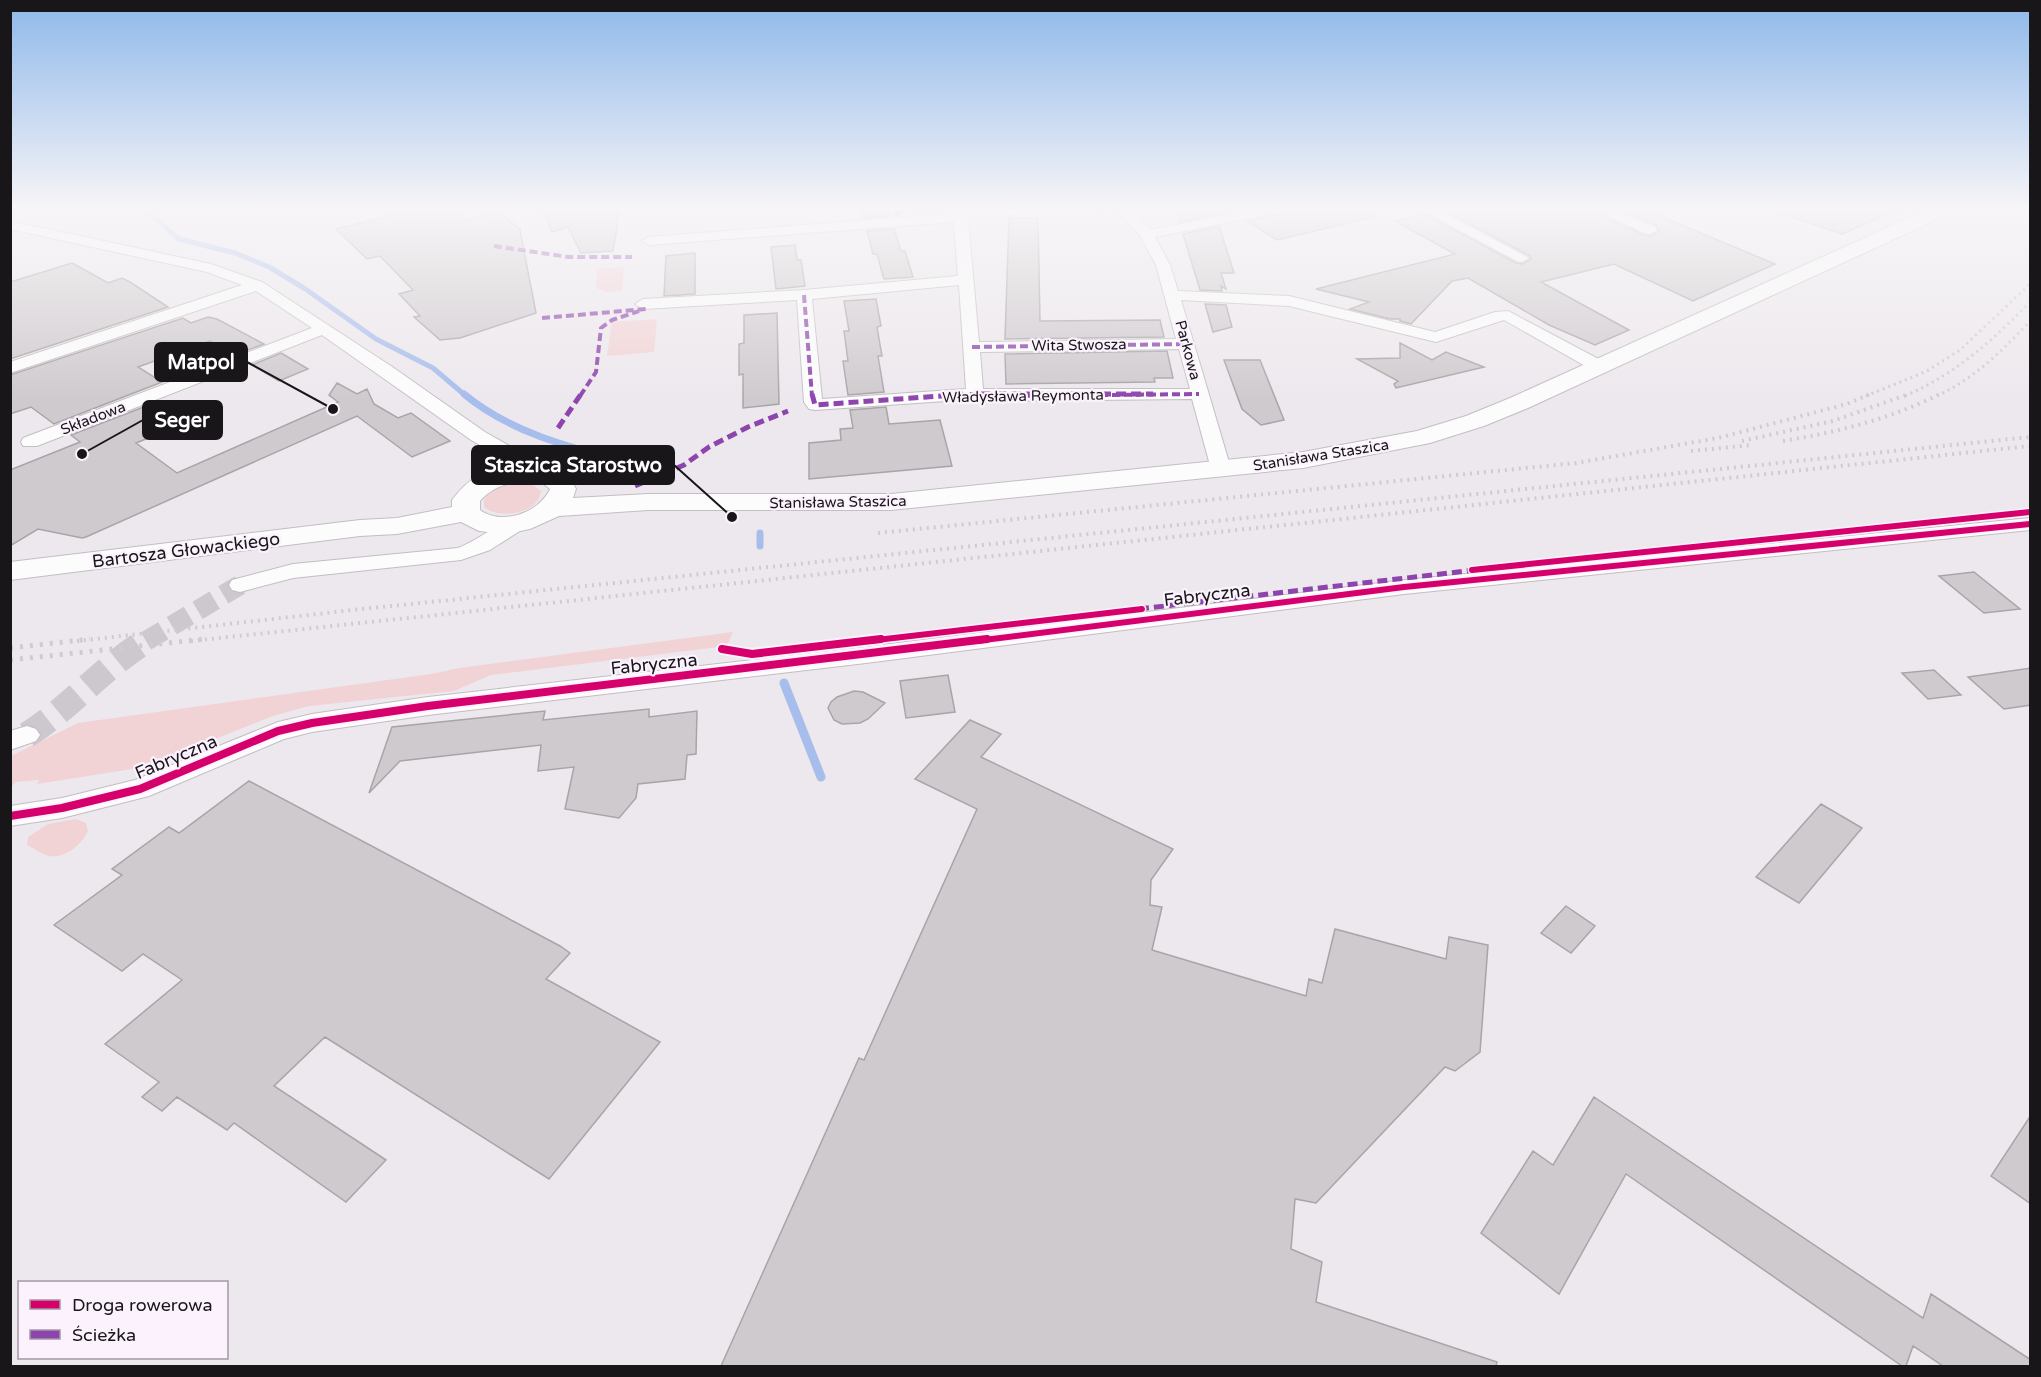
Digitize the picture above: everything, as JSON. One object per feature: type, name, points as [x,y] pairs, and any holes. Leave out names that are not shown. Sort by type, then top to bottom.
[{"type":"street","points":[[220,272],[257,285],[324,329],[553,490],[532,520],[496,526],[472,510]]},
{"type":"street","points":[[965,272],[975,394]]},
{"type":"street","name":"Parkowa","points":[[1165,272],[1221,469]]},
{"type":"street","name":"Stanisława Staszica","points":[[497,477],[513,473],[553,490],[648,502],[891,502],[1327,457],[1421,438],[1475,421],[1600,367],[1806,272]]},
{"type":"street","points":[[643,304],[804,295],[966,280]]},
{"type":"street","points":[[10,368],[257,285]]},
{"type":"street","name":"Władysława Reymonta","points":[[804,295],[815,405],[975,394],[1001,396],[1199,394]]},
{"type":"street","points":[[1173,295],[1289,301],[1436,337],[1501,315],[1600,367]]},
{"type":"street","name":"Składowa","points":[[30,442],[324,329]]},
{"type":"street","name":"Wita Stwosza","points":[[972,347],[1187,344]]},
{"type":"street","points":[[434,556],[473,535],[472,510],[497,477],[493,460],[478,436]]},
{"type":"street","name":"Bartosza Głowackiego","points":[[10,571],[360,528],[398,526],[472,510]]},
{"type":"street","points":[[240,585],[292,571],[461,554],[474,550],[519,523]]},
{"type":"street","name":"Fabryczna","points":[[10,816],[62,808],[140,789],[278,731],[312,723],[417,707],[866,655],[1404,587],[2031,524]]},
{"type":"shaded area","points":[[597,272],[624,272],[622,291],[607,292],[596,288]]},
{"type":"shaded area","points":[[657,319],[654,352],[607,356],[612,322]]},
{"type":"shaded area","points":[[521,482],[532,484],[541,491],[539,499],[526,510],[508,514],[491,511],[484,507],[484,500],[495,489]]},
{"type":"shaded area","points":[[733,632],[727,646],[491,675],[454,691],[309,706],[273,716],[145,767],[37,784],[39,780],[16,782],[11,787],[11,756],[78,723],[431,674],[459,668]]},
{"type":"shaded area","points":[[76,819],[86,823],[88,831],[82,841],[67,853],[49,856],[27,845],[28,837],[48,824]]},
{"type":"building","points":[[42,272],[89,272],[108,283],[122,278],[168,307],[10,359],[10,282]]},
{"type":"building","points":[[396,272],[528,272],[536,313],[460,338],[440,340],[414,317],[420,316],[399,294],[413,290]]},
{"type":"building","points":[[665,272],[695,272],[695,294],[664,296]]},
{"type":"building","points":[[774,272],[803,272],[805,286],[776,289]]},
{"type":"building","points":[[882,272],[912,272],[913,277],[884,279]]},
{"type":"building","points":[[1007,272],[1039,272],[1040,321],[1160,320],[1164,337],[1005,339]]},
{"type":"building","points":[[1195,272],[1234,272],[1221,273],[1226,289],[1221,286],[1222,291],[1200,290]]},
{"type":"building","points":[[1382,272],[1581,272],[1541,282],[1629,330],[1595,345],[1549,325],[1468,278],[1452,281],[1411,324],[1400,321],[1400,319],[1390,319],[1350,309],[1369,302],[1316,289]]},
{"type":"building","points":[[1632,272],[1757,272],[1693,301]]},
{"type":"building","points":[[876,299],[881,326],[877,327],[882,356],[878,356],[884,392],[848,395],[843,361],[848,361],[844,331],[849,331],[844,301]]},
{"type":"building","points":[[1205,304],[1226,305],[1232,327],[1213,332]]},
{"type":"building","points":[[777,313],[779,404],[743,408],[743,374],[739,375],[739,344],[744,343],[744,315]]},
{"type":"building","points":[[208,317],[217,319],[264,344],[234,355],[210,341],[138,367],[162,382],[54,424],[31,407],[10,414],[10,375],[183,318],[191,323]]},
{"type":"building","points":[[1400,343],[1432,360],[1446,352],[1484,367],[1396,388],[1394,384],[1398,381],[1357,359],[1400,358]]},
{"type":"building","points":[[1167,351],[1173,378],[1154,378],[1155,382],[1006,384],[1005,354]]},
{"type":"building","points":[[281,353],[308,369],[279,381],[252,365]]},
{"type":"building","points":[[1224,360],[1260,360],[1284,420],[1261,425],[1242,409]]},
{"type":"building","points":[[337,383],[357,394],[367,389],[374,404],[398,418],[411,413],[450,441],[412,457],[357,416],[86,537],[38,529],[10,546],[10,470],[80,442],[71,435],[159,401],[190,421],[136,443],[177,473],[338,402],[329,395]]},
{"type":"building","points":[[886,407],[889,424],[940,420],[952,466],[809,479],[809,443],[841,440],[840,429],[853,428],[850,410]]},
{"type":"building","points":[[1974,572],[2020,609],[1984,613],[1939,576]]},
{"type":"building","points":[[2031,668],[2031,705],[2004,709],[1968,677]]},
{"type":"building","points":[[1934,670],[1961,695],[1928,699],[1902,673]]},
{"type":"building","points":[[948,675],[955,712],[906,718],[900,681]]},
{"type":"building","points":[[854,691],[863,692],[885,703],[868,719],[860,723],[842,724],[834,720],[828,708],[831,702],[837,697]]},
{"type":"building","points":[[649,709],[649,717],[697,711],[696,754],[687,755],[685,779],[638,784],[636,798],[619,818],[565,809],[574,767],[538,771],[541,745],[400,761],[369,793],[392,727],[545,711],[543,720]]},
{"type":"building","points":[[970,720],[1001,734],[981,757],[1173,849],[1151,880],[1150,905],[1162,907],[1152,950],[1306,996],[1309,979],[1322,983],[1335,929],[1446,959],[1449,937],[1488,945],[1480,1052],[1455,1071],[1445,1067],[1316,1203],[1295,1199],[1291,1249],[1322,1262],[1316,1302],[1497,1362],[1496,1366],[721,1366],[859,1058],[864,1060],[977,809],[915,779]]},
{"type":"building","points":[[249,781],[560,946],[570,953],[546,979],[660,1042],[549,1179],[325,1037],[274,1086],[386,1160],[346,1202],[234,1123],[227,1130],[177,1097],[162,1111],[142,1097],[159,1082],[105,1044],[182,980],[143,954],[122,971],[54,925],[122,875],[112,869],[169,827],[179,833]]},
{"type":"building","points":[[1821,804],[1862,828],[1799,903],[1756,877]]},
{"type":"building","points":[[1566,906],[1595,926],[1571,953],[1541,933]]},
{"type":"building","points":[[1594,1097],[1923,1318],[1931,1294],[2031,1360],[2031,1366],[1943,1366],[1913,1346],[1906,1366],[1902,1366],[1626,1174],[1559,1294],[1481,1233],[1533,1151],[1553,1165]]},
{"type":"building","points":[[2031,1115],[2031,1204],[1991,1176]]},
{"type":"waterway","points":[[278,272],[376,339],[433,368],[466,396]]},
{"type":"waterway","points":[[464,394],[485,409],[531,433],[581,450],[656,470]]},
{"type":"waterway","points":[[760,533],[760,546]]},
{"type":"waterway","points":[[784,683],[821,777]]},
{"type":"tunnel","points":[[147,641],[240,585]]},
{"type":"tunnel","points":[[27,735],[58,712],[117,661],[147,641]]},
{"type":"railway","points":[[1866,396],[1927,371],[1960,350],[2030,284]]},
{"type":"railway","points":[[1905,396],[1957,367],[2030,302]]},
{"type":"railway","points":[[1937,396],[1964,381],[1987,363],[2030,321]]},
{"type":"railway","points":[[878,533],[1576,463],[1718,438],[1847,404],[1870,394]]},
{"type":"railway","points":[[1742,441],[1833,421],[1909,394]]},
{"type":"railway","points":[[1783,441],[1863,424],[1902,411],[1940,394]]},
{"type":"railway","points":[[77,641],[362,609],[2030,437]]},
{"type":"railway","points":[[1691,451],[1751,445]]},
{"type":"railway","points":[[191,641],[2030,446]]},
{"type":"railway","points":[[10,648],[90,639]]},
{"type":"railway","points":[[10,660],[205,639]]},
{"type":"marked path","points":[[804,295],[815,405],[975,394],[1001,396],[1199,394]]},
{"type":"marked path","points":[[542,318],[646,309]]},
{"type":"marked path","points":[[558,428],[596,372],[601,328],[612,320],[639,311]]},
{"type":"marked path","points":[[972,347],[1187,344]]},
{"type":"marked path","points":[[635,486],[684,465],[709,447],[748,427],[788,411]]},
{"type":"marked path","points":[[1139,609],[1475,570]]},
{"type":"cycle path","points":[[1472,570],[2030,512]]},
{"type":"cycle path","points":[[10,816],[62,808],[140,789],[278,731],[312,723],[428,706],[866,655],[1404,587],[2030,524]]},
{"type":"cycle path","points":[[722,649],[752,654],[1142,609]]},
{"type":"place","name":"Matpol","points":[[333,409]]},
{"type":"place","name":"Seger","points":[[82,454]]},
{"type":"place","name":"Staszica Starostwo","points":[[732,517]]}]
